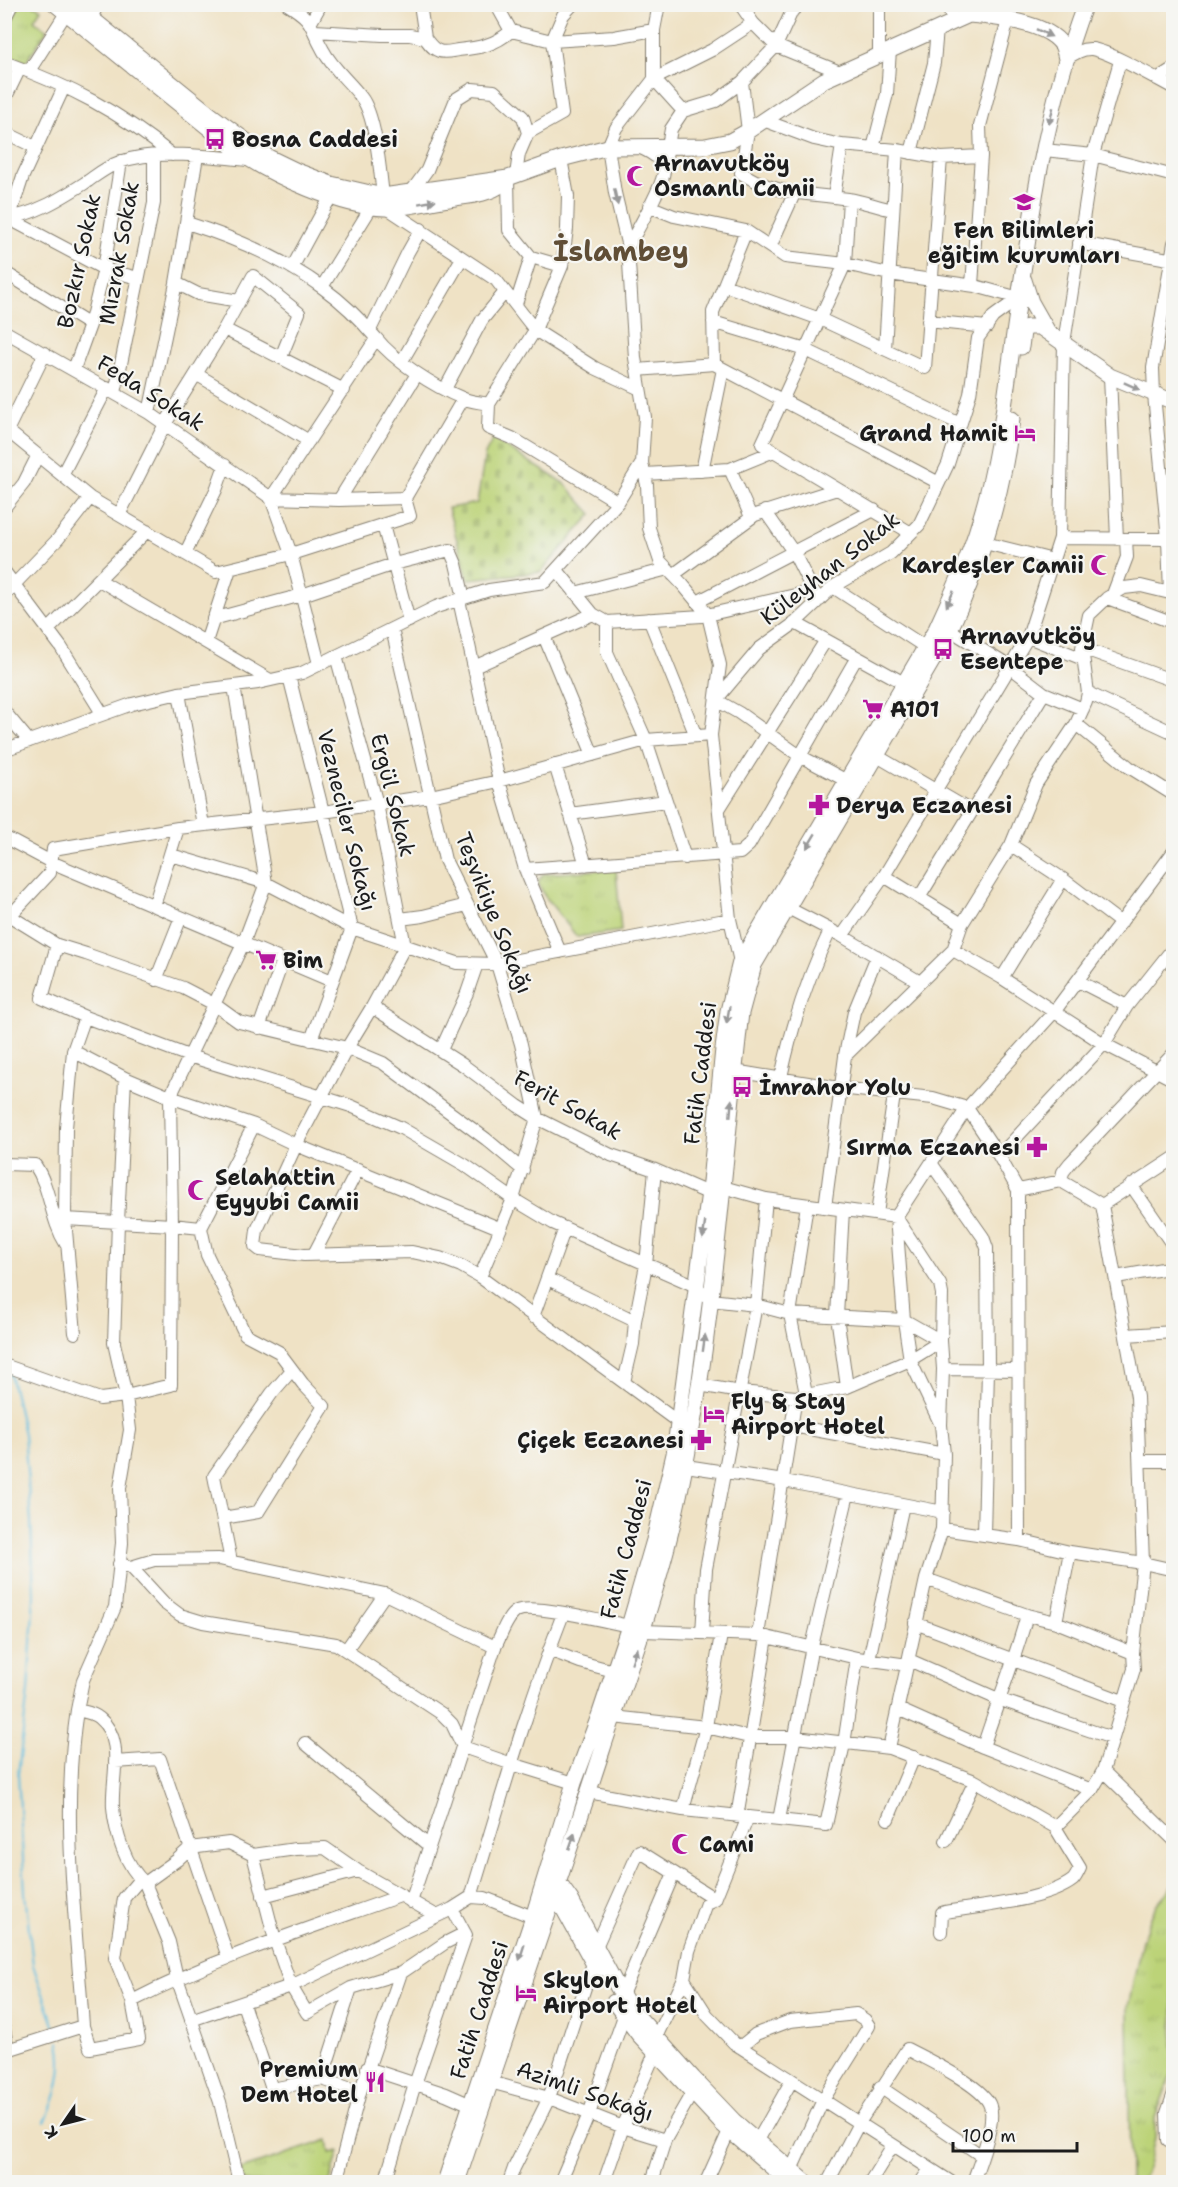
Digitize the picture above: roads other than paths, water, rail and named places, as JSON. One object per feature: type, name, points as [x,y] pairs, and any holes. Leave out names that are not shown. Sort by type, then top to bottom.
[{"type":"main road","points":[[65,8],[95,11],[211,115],[268,157],[297,171],[356,191],[381,203],[411,192],[512,176],[561,159],[608,147],[668,147],[718,144],[730,141],[748,132],[811,87],[962,18],[984,4]]},
{"type":"main road","name":"Fatih Caddesi","points":[[722,1130],[728,1011],[740,962],[926,647],[956,584],[981,520],[999,443],[1019,298],[1044,150],[1066,59],[1085,4]]},
{"type":"main road","points":[[65,8],[249,160],[276,175],[332,196],[399,208],[486,191],[498,187],[512,176]]},
{"type":"main road","points":[[962,18],[1001,14],[1046,32],[1063,48],[1066,59]]},
{"type":"main road","points":[[1023,275],[1031,302],[1048,332]]},
{"type":"main road","points":[[550,1885],[589,1792],[613,1717],[636,1629],[671,1533],[686,1466],[710,1299],[722,1130],[734,1071],[741,1013],[752,973],[786,907],[950,630],[969,590],[992,522],[1009,449],[1023,332],[1024,313],[1019,298]]},
{"type":"main road","points":[[1023,332],[1032,326],[1040,327],[1110,376],[1173,402]]},
{"type":"main road","name":"Fatih Caddesi","points":[[457,2182],[550,1885],[574,1783],[614,1671],[636,1629],[674,1454],[696,1286],[718,1193]]},
{"type":"main road","points":[[550,1885],[571,1900],[622,1995],[655,2045],[692,2093],[729,2131],[784,2177],[807,2182]]},
{"type":"main road","points":[[550,1885],[624,2016],[757,2142],[784,2177]]},
{"type":"main road","name":"Fatih Caddesi","points":[[445,2182],[533,1917],[550,1885]]},
{"type":"street","points":[[4,20],[12,4]]},
{"type":"street","points":[[287,4],[313,26],[323,50],[362,98],[369,112],[381,203],[322,287]]},
{"type":"street","points":[[313,26],[321,4]]},
{"type":"street","points":[[420,4],[425,38],[432,47],[439,51],[483,48],[497,42],[511,31]]},
{"type":"street","points":[[496,4],[511,31],[552,40],[614,37],[654,30]]},
{"type":"street","points":[[562,266],[531,257],[508,230],[512,176],[528,133],[562,114],[552,40],[563,15],[573,4]]},
{"type":"street","points":[[659,4],[654,30],[654,80],[683,111]]},
{"type":"street","points":[[740,4],[753,23],[776,46],[840,72]]},
{"type":"street","points":[[628,247],[662,184],[671,129],[683,111],[716,101],[742,82],[776,46],[792,12],[800,4]]},
{"type":"street","points":[[873,148],[887,94],[879,4]]},
{"type":"street","points":[[945,4],[962,18]]},
{"type":"street","points":[[4,101],[65,8]]},
{"type":"street","points":[[972,285],[981,156],[980,126],[1001,14]]},
{"type":"street","points":[[740,962],[730,919],[711,735],[720,665],[708,615],[660,561],[649,528],[644,469],[645,417],[637,370],[628,247],[615,193],[608,147],[616,128],[654,80],[712,50],[753,23]]},
{"type":"street","points":[[313,26],[425,38]]},
{"type":"street","points":[[910,153],[934,63],[937,29]]},
{"type":"street","points":[[1066,59],[1090,49],[1120,61],[1173,88]]},
{"type":"street","points":[[842,936],[884,876],[1028,638],[1060,538],[1064,343],[1093,155],[1120,61]]},
{"type":"street","points":[[4,62],[109,109],[172,155]]},
{"type":"street","points":[[1157,79],[1173,68]]},
{"type":"street","points":[[742,82],[748,132],[741,173],[757,183],[777,190],[794,194],[849,199],[893,210]]},
{"type":"street","points":[[6,218],[35,147],[64,87]]},
{"type":"street","points":[[411,192],[428,170],[456,99],[472,89],[494,91],[523,117],[528,133]]},
{"type":"street","points":[[763,120],[814,140],[842,145],[897,150],[941,158],[981,156]]},
{"type":"street","points":[[4,132],[35,147]]},
{"type":"street","points":[[834,198],[842,145]]},
{"type":"street","points":[[639,147],[660,160],[664,168]]},
{"type":"street","points":[[885,349],[897,150]]},
{"type":"street","points":[[1044,150],[1093,155],[1173,176]]},
{"type":"street","points":[[6,218],[47,207],[121,161],[172,155],[249,160]]},
{"type":"street","name":"Mızrak Sokak","points":[[62,475],[111,391],[154,203],[154,156]]},
{"type":"street","points":[[149,413],[176,284],[196,156]]},
{"type":"street","points":[[724,285],[820,319],[925,368],[941,158]]},
{"type":"street","points":[[561,159],[568,196],[567,229],[562,266],[535,330],[489,404],[488,428],[512,438],[618,502]]},
{"type":"street","name":"Bozkır Sokak","points":[[74,369],[90,325],[104,269],[121,161]]},
{"type":"street","points":[[770,247],[794,194]]},
{"type":"street","points":[[292,268],[332,196]]},
{"type":"street","points":[[849,199],[845,264],[762,444],[911,533]]},
{"type":"street","points":[[381,203],[496,280],[535,330],[595,368],[640,389]]},
{"type":"street","points":[[649,206],[674,216],[746,231],[785,257],[845,264],[889,274],[972,285],[1019,298]]},
{"type":"street","points":[[6,218],[104,269],[138,278]]},
{"type":"street","points":[[187,223],[245,243],[292,268],[322,287],[352,311],[373,335],[417,374],[463,399],[489,404]]},
{"type":"street","points":[[271,498],[344,390],[373,335],[408,252],[421,229]]},
{"type":"street","points":[[702,471],[718,367],[713,312],[746,231]]},
{"type":"street","points":[[1080,243],[1172,260]]},
{"type":"street","points":[[844,1056],[952,950],[962,924],[1011,845],[1036,784],[1076,724],[1083,709],[1088,693],[1082,654],[1089,615],[1110,596],[1124,588],[1141,586],[1172,593],[1153,368],[1173,243]]},
{"type":"street","points":[[516,304],[531,257]]},
{"type":"street","points":[[402,361],[462,258]]},
{"type":"street","points":[[4,272],[90,325]]},
{"type":"street","points":[[119,515],[165,424],[224,329],[253,276],[299,313],[281,357]]},
{"type":"street","points":[[176,284],[198,294],[239,301]]},
{"type":"street","points":[[445,389],[482,320],[505,292]]},
{"type":"street","name":"Küleyhan Sokak","points":[[716,700],[759,649],[795,623],[816,596],[891,553],[919,525],[948,464],[970,394],[978,338],[993,317],[1019,298]]},
{"type":"street","points":[[928,321],[987,327]]},
{"type":"street","points":[[713,322],[806,350],[960,424]]},
{"type":"street","points":[[224,329],[344,390]]},
{"type":"street","name":"Feda Sokak","points":[[4,331],[149,413],[271,498]]},
{"type":"street","points":[[45,353],[6,434],[38,455],[90,498],[216,572],[291,554],[410,516],[405,498],[463,399]]},
{"type":"street","points":[[637,370],[718,367],[939,483]]},
{"type":"street","points":[[196,374],[309,441]]},
{"type":"street","points":[[339,500],[417,374]]},
{"type":"street","points":[[1110,376],[1121,539],[1127,557],[1110,596]]},
{"type":"street","points":[[644,469],[702,471],[730,469],[774,451]]},
{"type":"street","points":[[4,508],[24,483],[38,455]]},
{"type":"street","points":[[185,554],[216,490],[225,465]]},
{"type":"street","points":[[4,750],[102,713],[178,693],[234,686],[302,673],[436,608],[489,590],[545,582],[618,502],[644,469]]},
{"type":"street","points":[[730,469],[751,517]]},
{"type":"street","points":[[575,592],[671,572],[751,517],[837,489]]},
{"type":"street","points":[[4,595],[58,539],[90,498]]},
{"type":"street","points":[[271,498],[339,500],[405,498]]},
{"type":"street","points":[[271,498],[291,554],[320,664]]},
{"type":"street","points":[[697,602],[874,510]]},
{"type":"street","points":[[557,570],[593,615],[607,622],[708,615],[816,596],[793,552],[765,511]]},
{"type":"street","points":[[383,525],[409,621]]},
{"type":"street","points":[[48,630],[147,531]]},
{"type":"street","points":[[1060,538],[1168,539]]},
{"type":"street","points":[[985,543],[1053,560]]},
{"type":"street","points":[[213,619],[302,595],[394,564],[450,550],[456,564],[474,667],[499,781],[525,869],[560,952]]},
{"type":"street","points":[[206,642],[230,569]]},
{"type":"street","points":[[4,571],[48,630],[102,713]]},
{"type":"street","points":[[99,580],[270,680]]},
{"type":"street","points":[[833,588],[926,647]]},
{"type":"street","points":[[1110,596],[1173,623]]},
{"type":"street","points":[[474,667],[593,615]]},
{"type":"street","points":[[649,619],[696,736]]},
{"type":"street","points":[[607,622],[607,652],[646,740],[685,858]]},
{"type":"street","points":[[795,623],[904,683]]},
{"type":"street","name":"Teşvikiye Sokağı","points":[[392,629],[445,860],[497,964],[521,1044],[537,1118],[513,1199],[480,1277]]},
{"type":"street","points":[[950,630],[1010,667],[1044,693],[1083,709]]},
{"type":"street","points":[[544,636],[593,755]]},
{"type":"street","points":[[1028,638],[1173,681]]},
{"type":"street","points":[[719,809],[826,640]]},
{"type":"street","name":"Ergül Sokak","points":[[336,656],[377,804],[405,946]]},
{"type":"street","points":[[525,869],[740,853],[749,845],[857,657]]},
{"type":"street","name":"Vezneciler Sokağı","points":[[289,676],[351,928],[311,1040]]},
{"type":"street","points":[[4,1365],[100,1399],[126,1396],[171,1385],[170,1097],[243,944],[266,883],[234,686]]},
{"type":"street","points":[[178,693],[203,825]]},
{"type":"street","points":[[919,898],[1044,693]]},
{"type":"street","points":[[1088,693],[1173,733]]},
{"type":"street","points":[[716,700],[800,756],[847,782]]},
{"type":"street","points":[[4,711],[25,742]]},
{"type":"street","points":[[1076,724],[1130,767],[1173,795]]},
{"type":"street","points":[[523,1170],[458,1118],[383,1063],[347,1048],[239,1022],[214,1004],[183,988],[57,945],[10,916],[50,873],[53,849],[178,828],[323,812],[430,796],[499,781],[646,740],[711,735]]},
{"type":"street","points":[[4,741],[25,742]]},
{"type":"street","points":[[877,756],[971,811]]},
{"type":"street","points":[[555,765],[586,865]]},
{"type":"street","points":[[570,814],[666,801]]},
{"type":"street","points":[[154,906],[178,828]]},
{"type":"street","points":[[4,837],[51,862],[332,981]]},
{"type":"street","points":[[1011,845],[1063,879],[1121,923]]},
{"type":"street","points":[[941,1425],[910,1360],[904,1320],[896,1217],[967,1108],[1054,1012],[1173,851]]},
{"type":"street","points":[[171,855],[266,883],[351,928],[457,963],[497,964],[730,919]]},
{"type":"street","points":[[884,876],[962,924]]},
{"type":"street","points":[[1002,978],[1063,879]]},
{"type":"street","points":[[400,919],[467,905]]},
{"type":"street","points":[[786,907],[842,936],[920,982]]},
{"type":"street","points":[[156,980],[181,917]]},
{"type":"street","points":[[781,1077],[788,1043],[810,973],[830,931]]},
{"type":"street","points":[[57,945],[42,998],[85,1017],[189,1056],[351,1106],[401,1128],[465,1165],[513,1199],[553,1223],[696,1286],[710,1299],[756,1305],[790,1314],[904,1320],[941,1341]]},
{"type":"street","points":[[405,946],[372,1008],[347,1048],[296,1145],[257,1230],[255,1246],[260,1250],[314,1254],[412,1252],[462,1266],[678,1422]]},
{"type":"street","points":[[999,1156],[1104,1044],[1127,1006],[1173,947]]},
{"type":"street","points":[[952,950],[1002,978],[1104,1044],[1173,1080]]},
{"type":"street","points":[[825,1207],[844,1056],[854,1012],[877,956]]},
{"type":"street","points":[[259,1028],[284,960]]},
{"type":"street","points":[[441,1050],[467,993],[477,964]]},
{"type":"street","points":[[1078,981],[1127,1006]]},
{"type":"street","name":"Ferit Sokak","points":[[372,1008],[441,1050],[537,1118],[611,1155],[718,1193],[896,1217]]},
{"type":"street","points":[[75,1333],[65,1219],[66,1128],[73,1051],[85,1017]]},
{"type":"street","points":[[73,1051],[125,1078],[170,1097],[254,1125],[296,1145],[499,1228]]},
{"type":"street","points":[[1061,1181],[1063,1172],[1070,1163],[1173,1053]]},
{"type":"street","points":[[734,1071],[839,1088],[933,1098],[967,1108],[999,1156],[1018,1190],[1019,1540]]},
{"type":"street","points":[[125,1078],[117,1222],[114,1343],[126,1396],[130,1430],[120,1488],[125,1565],[115,1607],[83,1680],[71,1750],[70,1817],[83,2026],[90,2048],[139,2039],[132,2001],[115,1958],[124,1898],[142,1881],[177,1860],[190,1848],[229,1843],[253,1855],[296,1849],[325,1848],[358,1871],[437,1916]]},
{"type":"street","points":[[877,1214],[894,1095]]},
{"type":"street","points":[[223,1518],[258,1512],[324,1407],[279,1352],[245,1334],[207,1255],[201,1228],[254,1125]]},
{"type":"street","points":[[1102,1205],[1173,1158]]},
{"type":"street","points":[[931,1163],[986,1243],[988,1369],[984,1535]]},
{"type":"street","points":[[4,1164],[35,1165],[42,1176],[57,1230],[67,1245]]},
{"type":"street","points":[[314,1254],[358,1170]]},
{"type":"street","points":[[624,1382],[633,1344],[646,1265],[655,1170]]},
{"type":"street","points":[[1018,1190],[1061,1181],[1102,1205],[1137,1397],[1143,1563],[1133,1653],[1134,1669],[1103,1771],[1092,1790],[1055,1827]]},
{"type":"street","points":[[1131,1185],[1173,1247]]},
{"type":"street","points":[[702,1633],[706,1569],[746,1370],[751,1323],[756,1305],[766,1200]]},
{"type":"street","points":[[604,2182],[655,2045],[684,1979],[689,1951],[706,1903],[715,1899],[742,1817],[749,1737],[763,1636],[769,1558],[792,1426],[801,1396],[790,1314],[807,1205]]},
{"type":"street","points":[[843,1210],[837,1316],[847,1387]]},
{"type":"street","points":[[889,1748],[915,1623],[942,1529],[944,1454],[941,1425],[943,1369],[940,1284],[896,1217]]},
{"type":"street","points":[[65,1219],[201,1228]]},
{"type":"street","points":[[534,1317],[565,1228]]},
{"type":"street","points":[[1116,1277],[1173,1267]]},
{"type":"street","points":[[548,1279],[635,1321]]},
{"type":"street","points":[[1126,1335],[1173,1332]]},
{"type":"street","points":[[699,1385],[740,1392],[801,1396],[847,1387],[910,1360],[941,1341]]},
{"type":"street","points":[[943,1369],[1018,1370]]},
{"type":"street","points":[[231,1561],[214,1476],[272,1393],[292,1370]]},
{"type":"street","points":[[792,1426],[944,1454]]},
{"type":"street","points":[[1140,1461],[1173,1461]]},
{"type":"street","points":[[686,1466],[784,1481],[942,1512]]},
{"type":"street","points":[[779,1820],[812,1646],[848,1494]]},
{"type":"street","points":[[589,1792],[683,1810],[826,1825],[863,1659],[903,1505]]},
{"type":"street","points":[[942,1529],[1019,1540],[1070,1552],[1173,1570]]},
{"type":"street","points":[[1056,1622],[1070,1552]]},
{"type":"street","points":[[125,1565],[178,1558],[231,1561],[385,1594],[495,1647]]},
{"type":"street","points":[[125,1565],[164,1604],[180,1615],[203,1622],[336,1644],[442,1714],[452,1724],[463,1747],[574,1783]]},
{"type":"street","points":[[926,1580],[1027,1615],[1056,1622],[1133,1653]]},
{"type":"street","points":[[346,1650],[385,1594]]},
{"type":"street","points":[[406,1899],[463,1747],[495,1647],[512,1615],[518,1610],[536,1609],[636,1629],[763,1636],[863,1659],[908,1663],[998,1699],[1112,1738]]},
{"type":"street","points":[[471,1897],[549,1650],[563,1614]]},
{"type":"street","points":[[983,1747],[998,1699],[1015,1660],[1027,1615]]},
{"type":"street","points":[[915,1623],[1123,1701]]},
{"type":"street","points":[[683,1810],[706,1726],[721,1634]]},
{"type":"street","points":[[549,1650],[580,1662],[614,1671]]},
{"type":"street","points":[[898,1709],[983,1747],[1092,1790]]},
{"type":"street","points":[[78,1710],[97,1716],[107,1727],[115,1743],[113,1805],[117,1832],[124,1852],[142,1881],[168,1942],[177,1978],[220,2102],[239,2182]]},
{"type":"street","points":[[613,1717],[706,1726],[749,1737],[796,1737],[889,1748],[975,1781],[1055,1827],[1080,1868],[1074,1879],[1052,1891],[1026,1898],[942,1913],[941,1932]]},
{"type":"street","points":[[304,1743],[428,1845]]},
{"type":"street","points":[[888,1819],[914,1757]]},
{"type":"street","points":[[115,1762],[160,1759],[228,1957]]},
{"type":"street","points":[[1103,1771],[1173,1840]]},
{"type":"street","points":[[946,1841],[975,1781]]},
{"type":"street","points":[[596,1947],[639,1851],[715,1899]]},
{"type":"street","points":[[253,1855],[275,1940],[291,1986],[308,2013],[351,1988],[401,1973],[445,1943],[465,1933]]},
{"type":"street","points":[[263,1896],[358,1871]]},
{"type":"street","points":[[622,1995],[674,1873]]},
{"type":"street","points":[[191,2020],[291,1986],[452,1909],[471,1897],[485,1898],[533,1917]]},
{"type":"street","points":[[132,2001],[177,1978],[228,1957],[406,1899]]},
{"type":"street","points":[[385,2182],[415,2084],[466,1935],[452,1909]]},
{"type":"street","points":[[509,2182],[549,2098],[593,1963]]},
{"type":"street","points":[[336,2182],[367,2068],[401,1973]]},
{"type":"street","points":[[684,1979],[706,2015],[740,2047],[951,2182]]},
{"type":"street","points":[[322,2079],[351,1988]]},
{"type":"street","points":[[243,2004],[272,2089],[322,2079],[360,2092]]},
{"type":"street","points":[[740,2047],[756,2034],[790,2021],[856,2014],[866,2020],[869,2026],[824,2100],[784,2177]]},
{"type":"street","points":[[560,2182],[589,2114],[624,2016]]},
{"type":"street","points":[[4,2029],[6,2050],[83,2026]]},
{"type":"street","points":[[828,2182],[880,2087],[907,2049],[973,2086],[984,2095],[991,2107],[990,2126],[973,2182]]},
{"type":"street","points":[[367,2068],[446,2094],[471,2105]]},
{"type":"street","points":[[757,2142],[792,2080]]},
{"type":"street","name":"Azimli Sokağı","points":[[490,2082],[549,2098],[623,2127],[665,2140]]},
{"type":"street","points":[[880,2087],[982,2156]]},
{"type":"street","points":[[652,2182],[665,2140],[692,2093]]},
{"type":"street","points":[[1171,2140],[1167,2113],[1173,2093]]},
{"type":"street","points":[[706,2182],[729,2131]]},
{"type":"street","points":[[870,2182],[894,2145]]},
{"type":"street","points":[[921,2182],[930,2169]]},
{"type":"waterway","points":[[4,1351],[6,1359]]},
{"type":"waterway","points":[[10,1374],[24,1434],[34,1595],[28,1691],[18,1774],[25,1893],[33,1965],[55,2028]]},
{"type":"waterway","points":[[45,2122],[59,2083],[61,2063],[59,2042]]},
{"type":"place","name":"Bosna Caddesi","points":[[215,139]]},
{"type":"place","name":"Arnavutköy Osmanlı Camii","points":[[637,176]]},
{"type":"place","name":"Fen Bilimleri eğitim kurumları","points":[[1024,202]]},
{"type":"place","name":"Grand Hamit","points":[[1025,433]]},
{"type":"place","name":"Kardeşler Camii","points":[[1101,565]]},
{"type":"place","name":"Arnavutköy Esentepe","points":[[943,649]]},
{"type":"place","name":"A101","points":[[873,709]]},
{"type":"place","name":"Derya Eczanesi","points":[[819,805]]},
{"type":"place","name":"Bim","points":[[266,960]]},
{"type":"place","name":"İmrahor Yolu","points":[[742,1087]]},
{"type":"place","name":"Sırma Eczanesi","points":[[1037,1147]]},
{"type":"place","name":"Selahattin Eyyubi Camii","points":[[198,1190]]},
{"type":"place","name":"Fly & Stay Airport Hotel","points":[[714,1414]]},
{"type":"place","name":"Çiçek Eczanesi","points":[[701,1440]]},
{"type":"place","name":"Cami","points":[[682,1844]]},
{"type":"place","name":"Skylon Airport Hotel","points":[[526,1993]]},
{"type":"place","name":"Premium Dem Hotel","points":[[375,2082]]},
{"type":"district","name":"İslambey","points":[[621,251]]}]
